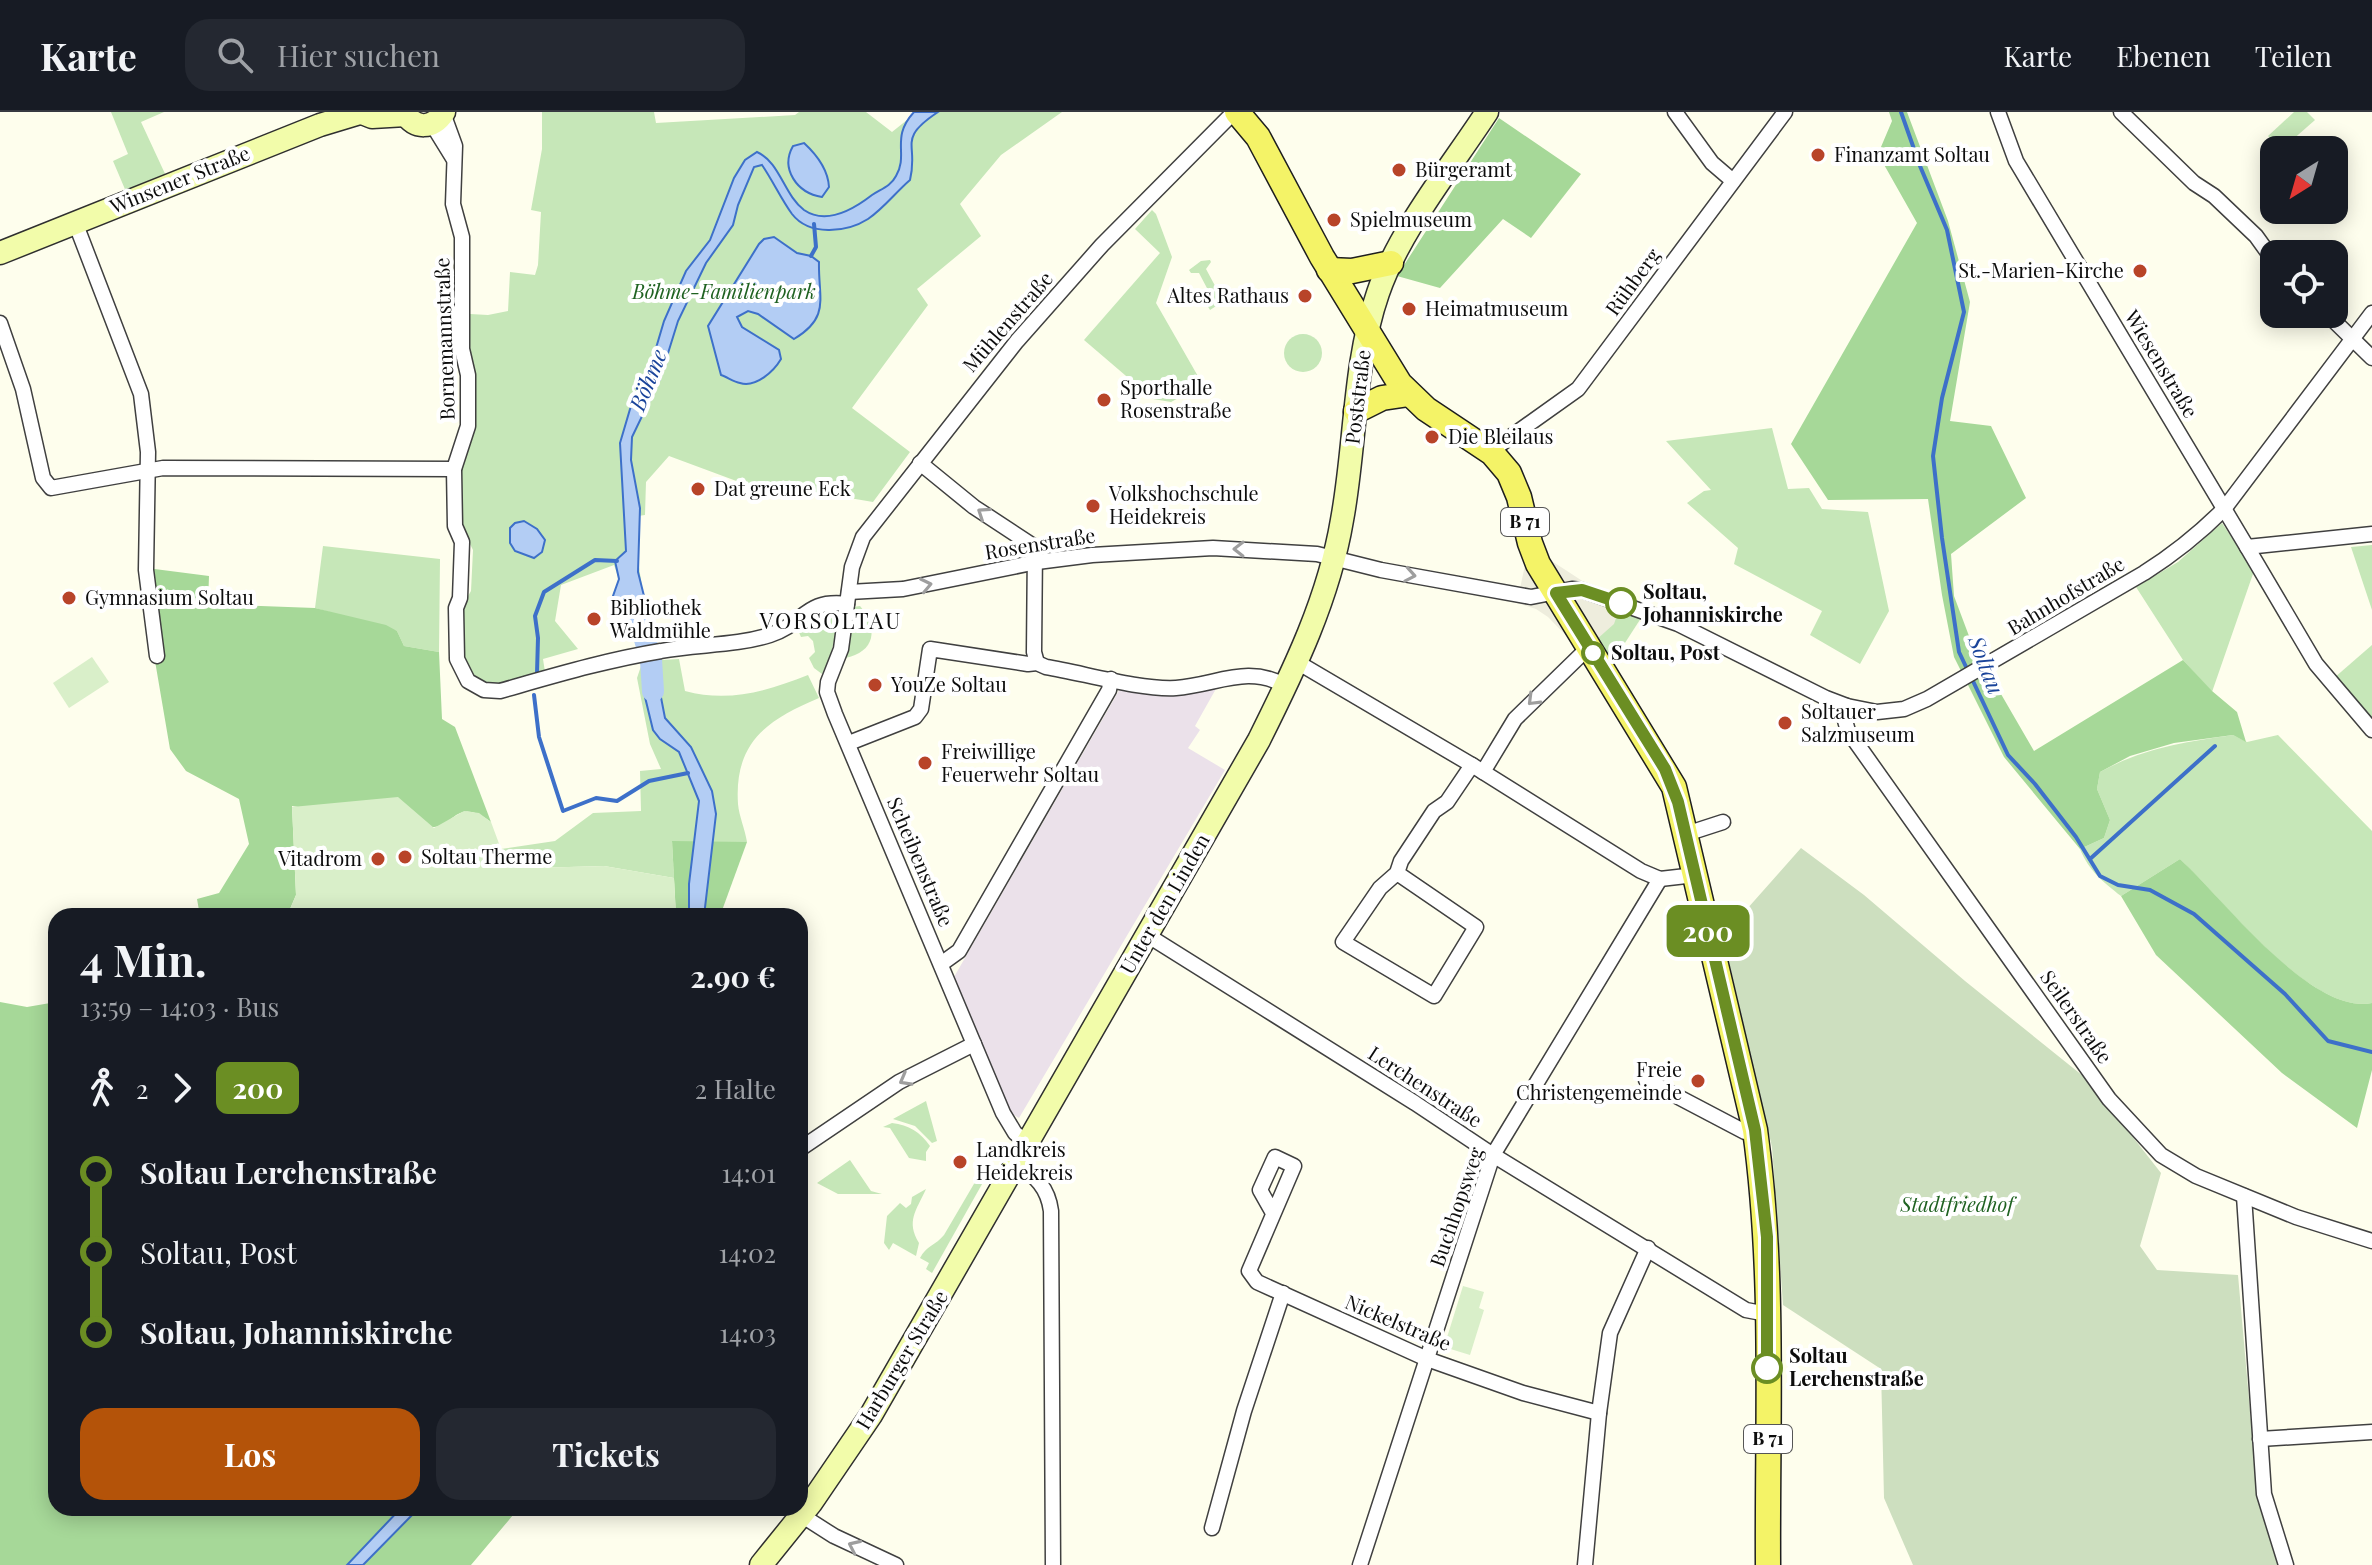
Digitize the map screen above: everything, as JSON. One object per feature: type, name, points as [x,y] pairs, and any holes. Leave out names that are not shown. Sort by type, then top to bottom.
[{"type":"main road","name":"Poststraße","points":[[1235,112],[1258,137],[1367,334],[1344,507],[1333,558],[1297,662]]},
{"type":"main road","points":[[1367,334],[1378,291],[1407,233],[1487,112]]},
{"type":"main road","name":"Winsener Straße","points":[[0,253],[320,125],[362,113],[372,117],[405,114],[414,124],[440,116]]},
{"type":"main road","points":[[1329,270],[1352,271],[1391,263]]},
{"type":"main road","name":"B 71","points":[[1367,334],[1409,394],[1502,463],[1514,483],[1534,555],[1674,787],[1755,1130],[1767,1237],[1768,1565]]},
{"type":"main road","points":[[1356,411],[1382,398],[1409,394]]},
{"type":"main road","name":"Unter den Linden","points":[[1028,1143],[1253,750],[1297,662]]},
{"type":"main road","name":"Harburger Straße","points":[[808,1506],[871,1415],[1028,1143]]},
{"type":"main road","name":"Harburger Straße","points":[[761,1565],[800,1516]]},
{"type":"street","name":"Mühlenstraße","points":[[848,594],[854,558],[863,537],[992,369],[1102,245],[1235,112]]},
{"type":"street","points":[[1675,112],[1712,163],[1733,181]]},
{"type":"street","name":"Rühberg","points":[[1492,453],[1578,389],[1785,112]]},
{"type":"street","name":"Wiesenstraße","points":[[1998,112],[2016,161],[2316,664],[2372,730]]},
{"type":"street","points":[[2121,112],[2260,242]]},
{"type":"street","name":"Bornemannstraße","points":[[440,116],[453,158],[453,204],[462,237],[462,349],[468,375],[468,426],[454,469],[455,526],[462,542],[460,598],[456,608],[457,659]]},
{"type":"street","points":[[75,222],[136,376],[144,414],[148,470],[146,570],[157,656]]},
{"type":"street","name":"Bahnhofstraße","points":[[1333,558],[1381,570],[1531,597],[1582,590],[1678,624],[1847,706],[1877,712],[1904,709],[1993,663],[2173,555],[2224,509],[2372,313]]},
{"type":"street","points":[[0,323],[23,389],[43,478],[56,489],[148,470],[209,466],[454,469]]},
{"type":"street","points":[[2341,328],[2372,358]]},
{"type":"street","points":[[920,463],[974,507],[1035,547],[1034,652],[1037,663]]},
{"type":"street","points":[[2247,547],[2372,534]]},
{"type":"street","name":"Rosenstraße","points":[[457,659],[468,681],[484,690],[500,691],[575,669],[659,651],[727,644],[766,636],[791,625],[817,605],[848,594],[903,589],[1037,562],[1160,551],[1267,549],[1333,558]]},
{"type":"street","name":"Scheibenstraße","points":[[848,594],[843,642],[827,692],[1008,1124],[1028,1143]]},
{"type":"street","points":[[1397,873],[1476,927],[1434,996],[1343,942],[1380,888],[1397,873],[1401,861],[1434,811],[1447,802],[1477,768],[1515,719],[1589,647]]},
{"type":"street","points":[[849,743],[915,717],[921,709],[930,649],[1037,663],[1111,679],[1176,688],[1252,674],[1274,679],[1286,686]]},
{"type":"street","points":[[1297,662],[1477,768],[1641,871],[1660,879],[1695,875]]},
{"type":"street","points":[[941,964],[959,951],[1109,690],[1111,679]]},
{"type":"street","name":"Seilerstraße","points":[[1847,706],[1844,717],[1848,731],[2109,1099],[2161,1155],[2196,1176],[2244,1196],[2296,1217],[2372,1241]]},
{"type":"street","points":[[1686,834],[1723,822]]},
{"type":"street","name":"Buchhopsweg","points":[[1360,1565],[1493,1155],[1660,879]]},
{"type":"street","name":"Lerchenstraße","points":[[1147,935],[1493,1155],[1746,1310],[1767,1314]]},
{"type":"street","points":[[808,1144],[899,1082],[974,1044]]},
{"type":"street","points":[[1646,1080],[1745,1132],[1755,1130]]},
{"type":"street","points":[[1016,1164],[1038,1179],[1046,1190],[1051,1211],[1053,1565]]},
{"type":"street","points":[[2244,1196],[2267,1507],[2286,1565]]},
{"type":"street","name":"Nickelstraße","points":[[1273,1213],[1249,1271],[1257,1282],[1427,1359],[1523,1393],[1599,1413]]},
{"type":"street","points":[[1585,1565],[1610,1333],[1648,1248]]},
{"type":"street","points":[[1212,1528],[1244,1411],[1283,1293]]},
{"type":"street","points":[[2260,1439],[2372,1432]]},
{"type":"street","points":[[808,1511],[834,1536],[896,1565]]},
{"type":"shaded area","points":[[1541,554],[1587,584],[1623,597],[1614,624],[1596,640],[1579,649],[1548,617],[1517,603],[1525,565]]},
{"type":"shaded area","points":[[1121,687],[1176,695],[1217,687],[1195,726],[1200,730],[1188,748],[1225,770],[1019,1118],[1011,1113],[954,977]]},
{"type":"green space","points":[[111,112],[164,112],[141,122],[167,178],[127,194],[113,161],[128,154]]},
{"type":"green space","name":"Böhme-Familienpark","points":[[542,112],[654,112],[656,123],[795,115],[799,112],[866,112],[892,132],[917,112],[1062,112],[1001,155],[960,204],[981,236],[917,289],[928,305],[852,408],[910,452],[873,502],[826,494],[774,495],[669,456],[646,482],[645,515],[631,517],[648,624],[662,660],[679,659],[685,691],[717,696],[748,694],[808,675],[819,698],[769,725],[748,749],[738,783],[739,809],[747,842],[672,842],[674,878],[604,866],[533,868],[501,849],[555,841],[593,813],[641,811],[640,771],[661,769],[650,744],[637,678],[641,666],[631,613],[614,565],[561,585],[555,621],[578,649],[543,659],[545,672],[494,687],[471,675],[464,665],[461,608],[471,591],[473,550],[461,526],[460,460],[466,323],[470,314],[488,315],[508,311],[510,272],[535,275],[541,212],[531,210],[542,149]]},
{"type":"green space","points":[[1889,112],[1907,112],[1948,221],[1970,302],[1950,421],[1991,426],[2026,498],[1951,554],[1954,596],[1972,644],[2034,751],[2183,660],[2237,712],[2246,742],[2233,735],[2174,743],[2130,756],[2100,772],[2097,789],[2110,820],[2104,838],[2080,849],[2004,757],[1954,657],[1928,499],[1828,500],[1791,444],[1917,223],[1878,154],[1892,121]]},
{"type":"green space","points":[[2294,112],[2307,112],[2315,120],[2297,136],[2268,136]]},
{"type":"green space","points":[[1499,118],[1581,174],[1531,238],[1503,219],[1440,288],[1397,276]]},
{"type":"green space","points":[[1152,210],[1172,257],[1156,303],[1203,385],[1171,402],[1153,399],[1084,340],[1160,253],[1135,229]]},
{"type":"green space","points":[[1210,260],[1206,269],[1220,295],[1230,297],[1210,310],[1203,298],[1208,290],[1199,273],[1189,270],[1201,261]]},
{"type":"green space","points":[[1303,334],[1316,340],[1322,353],[1316,366],[1303,372],[1290,366],[1284,353],[1290,340]]},
{"type":"green space","points":[[1772,428],[1788,489],[1809,488],[1822,509],[1868,512],[1889,611],[1860,664],[1810,635],[1822,611],[1734,564],[1738,548],[1687,503],[1704,491],[1711,490],[1666,441]]},
{"type":"green space","points":[[2222,523],[2254,571],[2212,692],[2183,660],[2136,587],[2178,562]]},
{"type":"green space","points":[[2372,545],[2372,610],[2351,547]]},
{"type":"green space","points":[[323,546],[440,559],[439,652],[404,646],[397,631],[315,608]]},
{"type":"green space","points":[[139,567],[209,576],[208,604],[315,608],[386,625],[397,631],[404,646],[439,652],[442,719],[455,727],[491,822],[479,815],[462,812],[445,823],[429,827],[292,806],[296,895],[290,908],[199,908],[197,899],[219,893],[249,844],[239,799],[186,771],[170,749]]},
{"type":"green space","points":[[1583,596],[1643,615],[1612,663],[1573,601]]},
{"type":"green space","points":[[860,606],[870,623],[871,638],[863,651],[845,658],[853,607]]},
{"type":"green space","points":[[831,615],[836,620],[835,634],[822,674],[814,668],[809,658],[815,652],[813,641],[808,636],[801,637],[797,628]]},
{"type":"green space","points":[[2372,645],[2372,721],[2334,678]]},
{"type":"green space","points":[[92,657],[109,682],[69,708],[53,683]]},
{"type":"green space","points":[[2233,735],[2247,742],[2278,735],[2372,831],[2372,1003],[2348,1002],[2322,991],[2295,973],[2243,925],[2180,859],[2121,896],[2097,876],[2084,857],[2080,849],[2104,838],[2110,820],[2097,789],[2100,772],[2148,752]]},
{"type":"green space","name":"Soltau Therme","points":[[398,797],[434,828],[464,811],[479,813],[491,822],[501,849],[533,868],[604,866],[674,878],[676,908],[290,908],[296,895],[292,807]]},
{"type":"green space","points":[[672,841],[747,842],[723,908],[676,908]]},
{"type":"green space","name":"Stadtfriedhof","points":[[1801,848],[1864,895],[2088,1080],[2161,1173],[2140,1246],[2157,1270],[2238,1275],[2257,1490],[2278,1565],[1913,1565],[1884,1498],[1881,1369],[1783,1305],[1772,1147],[1723,936]]},
{"type":"green space","points":[[2180,859],[2243,925],[2295,973],[2322,991],[2348,1002],[2372,1003],[2372,1070],[2357,1128],[2282,1073],[2156,955],[2121,896]]},
{"type":"green space","points":[[0,1002],[27,1007],[48,1003],[48,1516],[512,1516],[471,1565],[0,1565]]},
{"type":"green space","points":[[926,1101],[937,1141],[932,1143],[915,1126],[893,1119]]},
{"type":"green space","points":[[892,1123],[909,1127],[926,1141],[930,1146],[926,1161],[909,1158],[890,1128],[883,1127]]},
{"type":"green space","points":[[850,1160],[871,1191],[882,1194],[838,1194],[817,1183]]},
{"type":"green space","points":[[978,1177],[986,1177],[932,1273],[926,1269],[929,1263],[920,1258],[944,1235]]},
{"type":"green space","points":[[926,1189],[913,1222],[919,1243],[916,1256],[893,1243],[889,1250],[884,1243],[887,1216],[900,1203],[906,1208],[911,1204],[912,1197]]},
{"type":"green space","points":[[1463,1286],[1484,1292],[1479,1308],[1484,1310],[1470,1355],[1444,1347]]},
{"type":"water","points":[[914,112],[938,112],[925,121],[913,136],[910,180],[874,215],[859,224],[828,230],[808,226],[792,214],[762,165],[754,167],[733,225],[706,263],[678,321],[660,379],[632,437],[631,460],[640,508],[638,572],[654,636],[637,642],[613,596],[619,579],[615,561],[626,551],[620,443],[633,399],[648,375],[664,321],[686,271],[710,240],[734,178],[745,160],[757,152],[771,163],[791,196],[804,210],[821,216],[840,213],[886,187],[894,179],[900,168],[903,130]]},
{"type":"water","points":[[804,143],[817,157],[826,174],[829,187],[822,197],[805,191],[790,171],[789,155],[793,146]]},
{"type":"water","points":[[774,237],[797,253],[811,256],[819,262],[820,306],[813,323],[794,339],[758,314],[748,311],[737,317],[742,327],[779,350],[781,359],[758,381],[746,384],[721,375],[708,326],[759,244],[764,239]]},
{"type":"water","points":[[524,521],[537,529],[545,540],[542,552],[534,558],[515,551],[510,543],[510,528]]},
{"type":"water","points":[[657,662],[665,718],[691,747],[712,791],[716,814],[705,908],[689,908],[699,801],[679,752],[653,730],[645,697],[643,666]]},
{"type":"water","points":[[393,1516],[411,1516],[363,1565],[347,1565]]},
{"type":"waterway","name":"Soltau","points":[[1901,112],[1947,230],[1964,312],[1942,398],[1933,456],[1959,652],[1968,671]]},
{"type":"waterway","points":[[811,256],[816,247],[814,224]]},
{"type":"waterway","points":[[537,673],[535,616],[544,592],[595,560],[617,561]]},
{"type":"waterway","name":"Böhme","points":[[637,612],[651,660],[653,691]]},
{"type":"waterway","name":"Soltau","points":[[1972,679],[2008,755],[2076,837],[2100,876],[2118,885],[2150,890],[2194,914],[2285,994],[2328,1041],[2372,1052]]},
{"type":"waterway","points":[[534,695],[539,737],[563,811],[596,798],[617,801],[649,781],[688,773]]},
{"type":"waterway","points":[[2090,859],[2215,746]]},
{"type":"bus line","name":"200","points":[[1621,603],[1582,590],[1556,593],[1674,787],[1755,1130],[1767,1237],[1767,1368]]},
{"type":"place","name":"Finanzamt Soltau","points":[[1818,155]]},
{"type":"place","name":"Bürgeramt","points":[[1399,170]]},
{"type":"place","name":"Spielmuseum","points":[[1334,220]]},
{"type":"place","name":"St.-Marien-Kirche","points":[[2140,271]]},
{"type":"place","name":"Altes Rathaus","points":[[1305,296]]},
{"type":"place","name":"Heimatmuseum","points":[[1409,309]]},
{"type":"place","name":"Sporthalle Rosenstraße","points":[[1104,400]]},
{"type":"place","name":"Die Bleilaus","points":[[1432,437]]},
{"type":"place","name":"Dat greune Eck","points":[[698,489]]},
{"type":"place","name":"Volkshochschule Heidekreis","points":[[1093,506]]},
{"type":"place","name":"Gymnasium Soltau","points":[[69,598]]},
{"type":"place","name":"Soltau, Johanniskirche","points":[[1621,603]]},
{"type":"place","name":"Bibliothek Waldmühle","points":[[594,619]]},
{"type":"place","name":"Soltau, Post","points":[[1593,653]]},
{"type":"place","name":"YouZe Soltau","points":[[875,685]]},
{"type":"place","name":"Soltauer Salzmuseum","points":[[1785,723]]},
{"type":"place","name":"Freiwillige Feuerwehr Soltau","points":[[925,763]]},
{"type":"place","name":"Soltau Therme","points":[[405,857]]},
{"type":"place","name":"Vitadrom","points":[[378,859]]},
{"type":"place","name":"Freie Christengemeinde","points":[[1698,1081]]},
{"type":"place","name":"Landkreis Heidekreis","points":[[960,1162]]},
{"type":"place","name":"Soltau Lerchenstraße","points":[[1767,1368]]},
{"type":"district","name":"VORSOLTAU","points":[[831,621]]}]
